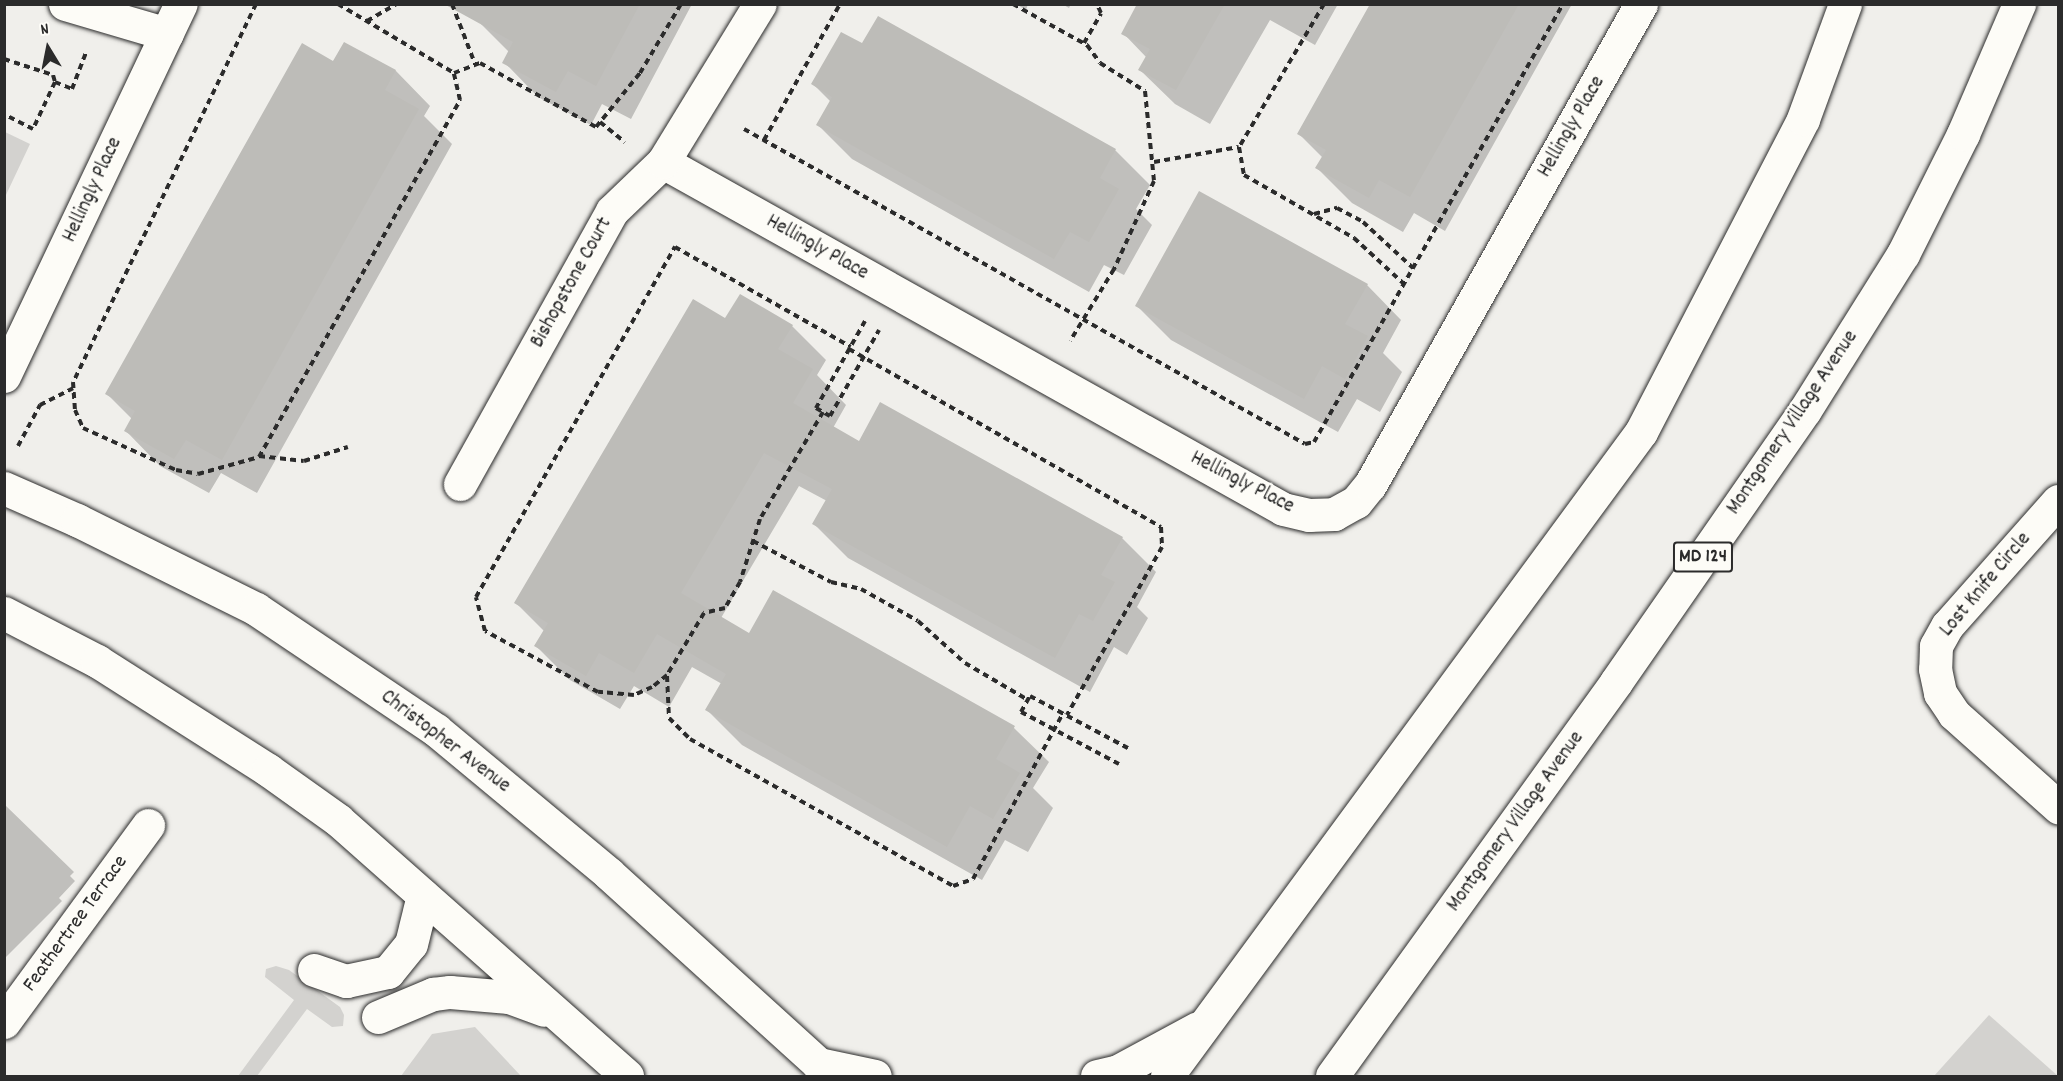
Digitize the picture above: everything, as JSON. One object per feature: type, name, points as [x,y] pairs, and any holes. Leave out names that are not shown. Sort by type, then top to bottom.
[{"type":"street","points":[[65,4],[167,34]]},
{"type":"street","name":"Hellingly Place","points":[[4,376],[181,4]]},
{"type":"street","name":"Bishopstone Court","points":[[460,484],[612,212],[663,162],[760,4]]},
{"type":"street","name":"Hellingly Place","points":[[663,162],[1283,509],[1309,515],[1334,514],[1356,502],[1370,485],[1641,4]]},
{"type":"street","points":[[1167,1077],[1641,432],[1803,119],[1845,4]]},
{"type":"street","name":"Montgomery Village Avenue","points":[[1332,1077],[1616,682],[1805,410],[1903,254],[1963,134],[2019,4]]},
{"type":"street","name":"Christopher Avenue","points":[[4,488],[77,520],[256,609],[436,730],[609,873],[825,1070]]},
{"type":"street","name":"Lost Knife Circle","points":[[2058,501],[1947,626],[1936,646],[1935,669],[1940,693],[1954,714],[2058,807]]},
{"type":"street","points":[[4,613],[97,661],[268,770],[338,820],[627,1077]]},
{"type":"street","name":"Feathertree Terrace","points":[[4,1022],[148,825]]},
{"type":"street","points":[[314,970],[346,981],[388,972],[411,944],[423,895]]},
{"type":"street","points":[[378,1017],[433,994],[450,992],[509,997],[562,1018]]},
{"type":"street","points":[[1097,1077],[1118,1071],[1207,1023]]},
{"type":"street","points":[[825,1070],[875,1077]]},
{"type":"path","points":[[256,4],[96,331],[73,388],[75,411],[83,428],[176,470],[198,474],[259,457],[304,461],[348,447]]},
{"type":"path","points":[[259,457],[460,100],[454,74],[338,4]]},
{"type":"path","points":[[367,22],[397,4]]},
{"type":"path","points":[[452,4],[475,64]]},
{"type":"path","points":[[454,74],[480,63],[596,127],[640,73],[681,4]]},
{"type":"path","points":[[764,140],[840,4]]},
{"type":"path","points":[[1013,4],[1084,43],[1100,63],[1145,91],[1154,162],[1154,181],[1122,252],[1083,318]]},
{"type":"path","points":[[1084,43],[1101,13],[1097,4]]},
{"type":"path","points":[[1324,4],[1239,147],[1244,175],[1354,238],[1404,284]]},
{"type":"path","points":[[744,129],[1305,444],[1314,442],[1563,4]]},
{"type":"path","points":[[55,82],[72,89],[102,15]]},
{"type":"path","points":[[4,60],[53,75],[55,82],[33,129],[4,114]]},
{"type":"path","points":[[1154,162],[1239,147]]},
{"type":"path","points":[[1313,214],[1337,208],[1363,222],[1413,268]]},
{"type":"path","points":[[667,675],[634,695],[598,693],[485,631],[476,597],[675,247],[850,348],[863,358],[1161,527],[1162,547],[1055,729],[973,879],[953,886],[690,739],[669,718],[665,705],[667,675],[704,613],[725,608],[740,582],[760,519],[823,412]]},
{"type":"path","points":[[892,290],[863,358],[830,416],[816,408],[850,348],[892,290]]},
{"type":"path","points":[[18,446],[40,405],[73,388]]},
{"type":"path","points":[[753,541],[831,582],[861,589],[918,621],[965,663],[1028,700]]},
{"type":"path","points":[[1119,764],[1021,712],[1030,696],[1128,748]]},
{"type":"shaded area","points":[[5,132],[30,144],[5,197]]},
{"type":"shaded area","points":[[276,966],[289,970],[340,1007],[344,1015],[343,1026],[332,1027],[307,1009],[257,1076],[238,1076],[294,1000],[265,977],[266,969]]},
{"type":"shaded area","points":[[1989,1015],[2058,1076],[1934,1076]]},
{"type":"shaded area","points":[[475,1027],[521,1076],[401,1076],[432,1034]]},
{"type":"building","points":[[444,4],[640,4],[596,86],[568,71],[556,92],[502,63],[513,42]]},
{"type":"building","points":[[1137,4],[1225,4],[1176,90],[1138,70],[1150,49],[1121,34]]},
{"type":"building","points":[[1370,4],[1519,4],[1410,197],[1379,180],[1369,198],[1315,168],[1326,150],[1297,134]]},
{"type":"building","points":[[878,16],[1116,149],[1100,178],[1119,189],[1089,242],[1070,232],[1054,259],[816,125],[832,97],[811,84],[841,32],[862,43]]},
{"type":"building","points":[[344,42],[396,70],[385,90],[419,109],[222,460],[186,440],[174,459],[124,431],[135,411],[105,394],[302,43],[333,61]]},
{"type":"building","points":[[1199,191],[1368,284],[1345,324],[1368,336],[1345,379],[1322,366],[1304,399],[1135,306]]},
{"type":"building","points":[[740,294],[793,325],[778,349],[813,369],[793,403],[859,441],[880,402],[1123,537],[1101,575],[1115,582],[1093,621],[1079,614],[1055,658],[812,524],[832,489],[764,453],[681,593],[749,633],[773,590],[1015,726],[996,759],[1020,773],[993,819],[970,806],[947,847],[705,710],[726,674],[657,634],[634,673],[599,653],[586,676],[534,646],[548,623],[514,603],[693,299],[725,318]]}]
